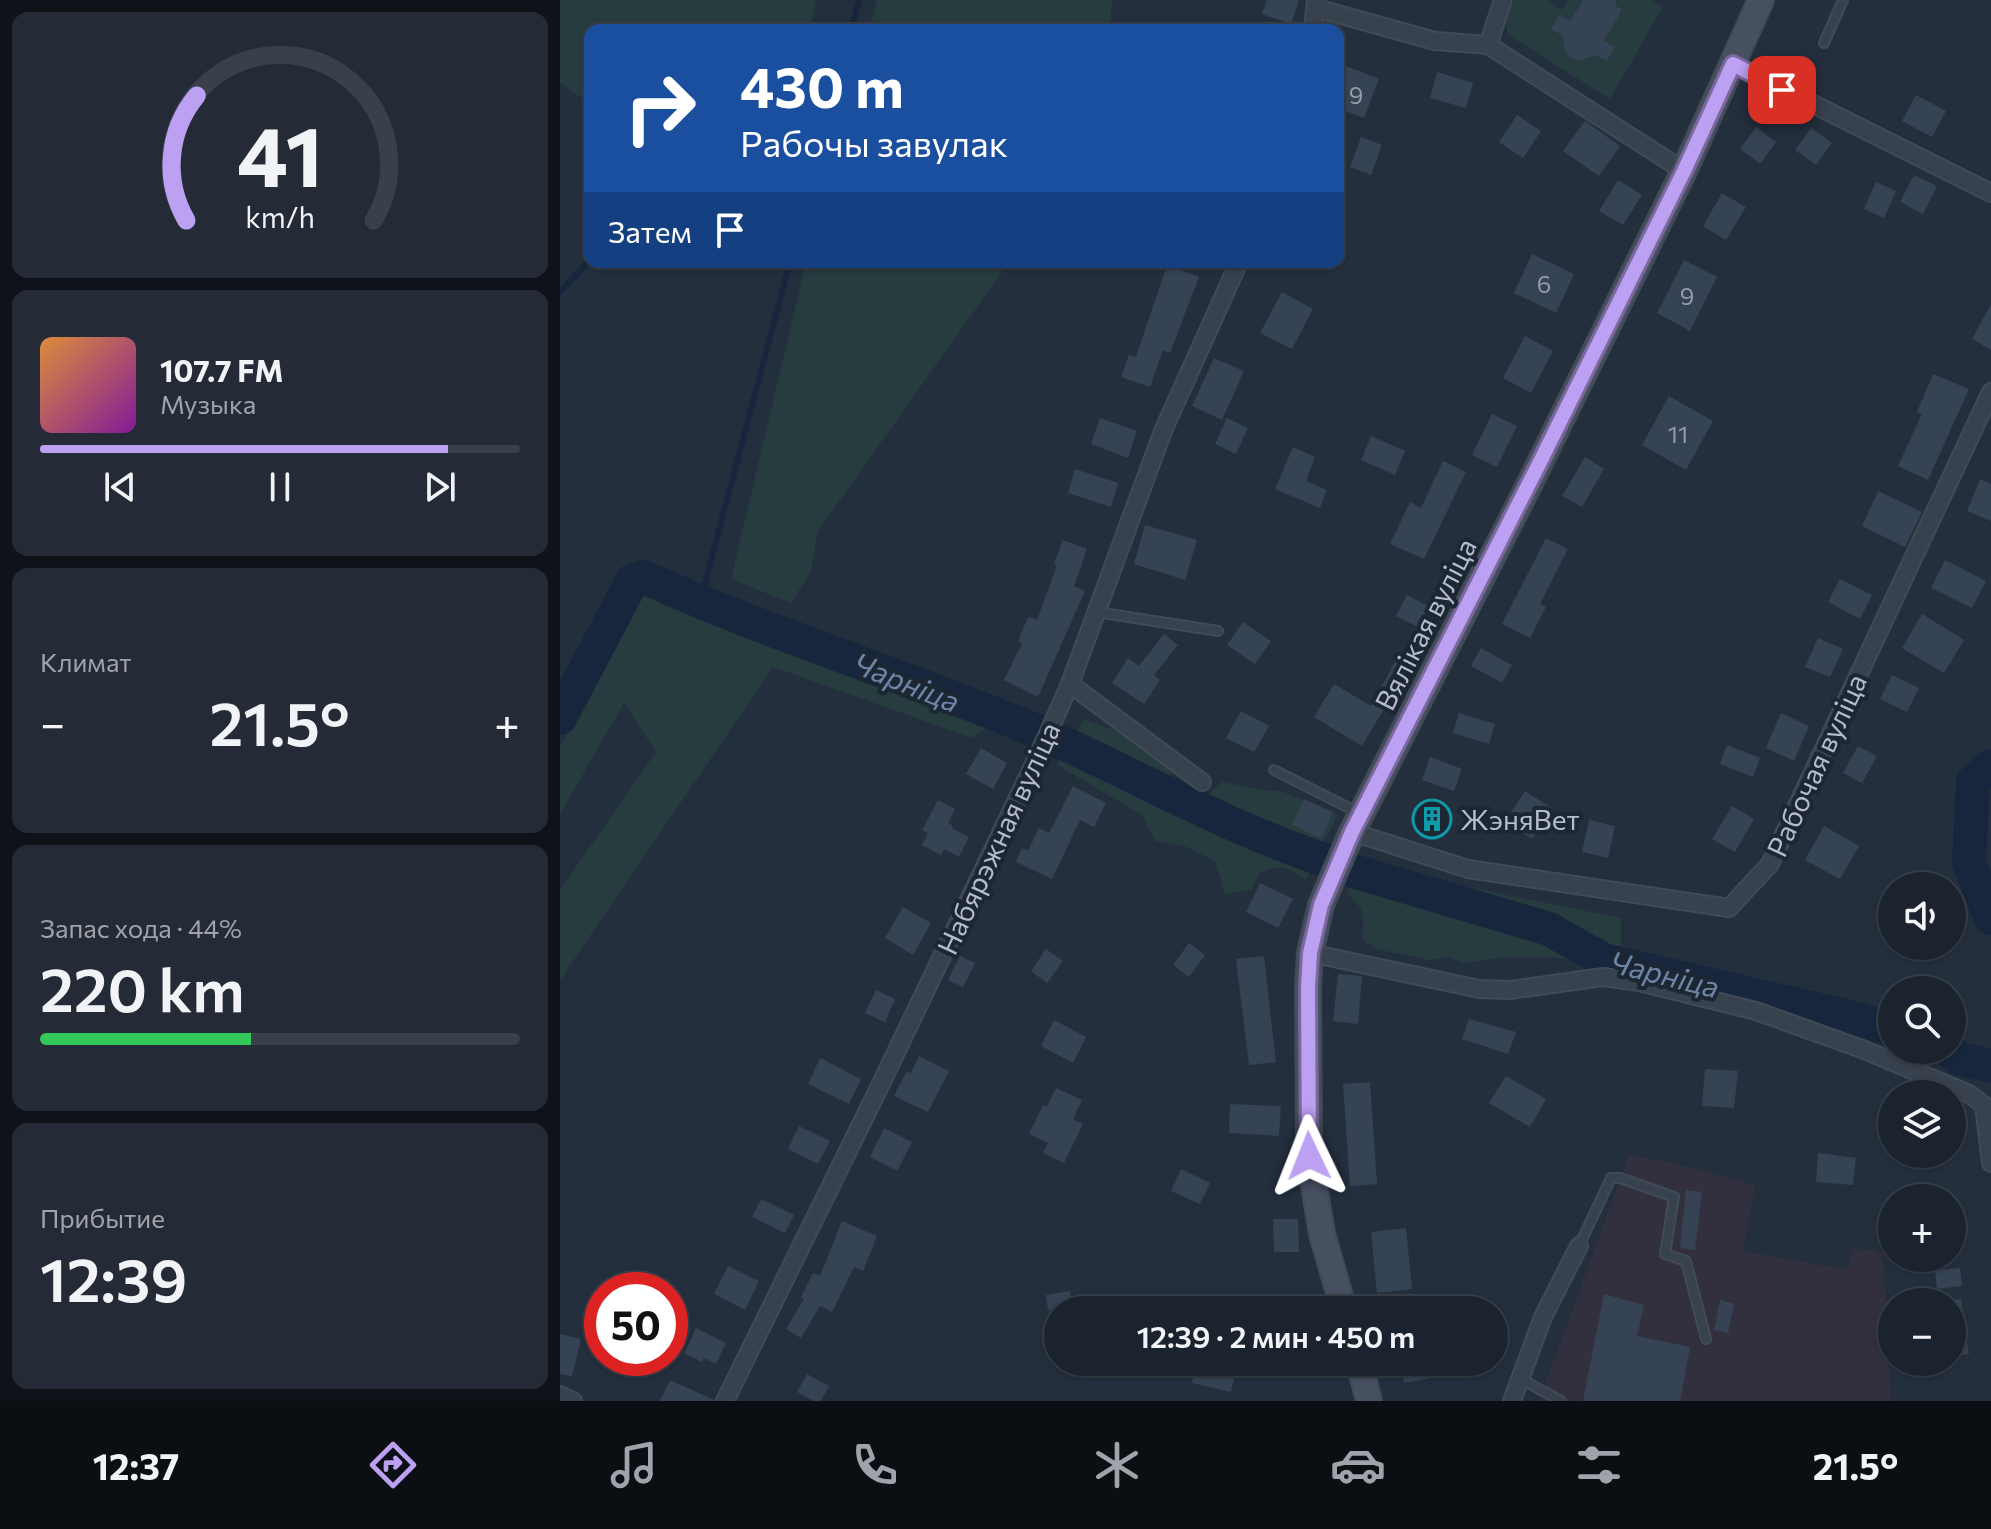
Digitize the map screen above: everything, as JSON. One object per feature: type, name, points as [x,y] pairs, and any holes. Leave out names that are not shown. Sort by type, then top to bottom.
[{"type":"main road","name":"Вялікая вуліца","points":[[1340,1296],[1322,1234],[1309,1156],[1310,953],[1321,905],[1357,823],[1684,171],[1761,0]]},
{"type":"main road","points":[[1363,1376],[1369,1401]]},
{"type":"street","points":[[1488,45],[1503,0]]},
{"type":"street","points":[[1314,24],[1316,4],[1435,41],[1488,45],[1684,171]]},
{"type":"street","points":[[1733,64],[1991,193]]},
{"type":"street","name":"Набярэжная вуліца","points":[[725,1401],[1036,760],[1070,684],[1163,431],[1236,268]]},
{"type":"street","name":"Рабочая вуліца","points":[[1357,823],[1468,869],[1729,908],[1770,864],[1991,392]]},
{"type":"street","points":[[1070,684],[1202,782]]},
{"type":"street","points":[[1310,953],[1479,989],[1510,990],[1603,977],[1639,982],[1756,1011],[1849,1044],[1956,1088],[1984,1105],[1991,1163]]},
{"type":"street","points":[[1512,1401],[1543,1317],[1579,1246]]},
{"type":"street","points":[[560,1395],[573,1401]]},
{"type":"lane","points":[[1824,43],[1843,0]]},
{"type":"lane","points":[[1095,612],[1218,631]]},
{"type":"lane","points":[[1274,770],[1357,823]]},
{"type":"lane","points":[[1579,1246],[1611,1178],[1620,1178],[1674,1197],[1665,1254],[1686,1261],[1706,1339]]},
{"type":"lane","points":[[1521,1379],[1561,1401]]},
{"type":"shaded area","points":[[1629,1155],[1755,1185],[1743,1251],[1848,1270],[1852,1248],[1878,1251],[1878,1272],[1884,1272],[1885,1288],[1878,1288],[1878,1376],[1890,1376],[1891,1401],[1539,1401]]},
{"type":"green space","points":[[560,0],[816,0],[811,24],[584,24],[584,100],[560,82]]},
{"type":"green space","points":[[877,0],[1112,0],[1110,24],[871,24]]},
{"type":"green space","points":[[1514,0],[1547,0],[1562,10],[1568,0],[1583,0],[1570,21],[1559,15],[1551,29],[1566,38],[1563,43],[1566,54],[1579,61],[1592,53],[1607,61],[1615,47],[1604,41],[1619,14],[1623,13],[1616,9],[1616,0],[1652,0],[1663,7],[1610,99],[1508,35],[1506,24]]},
{"type":"green space","points":[[805,268],[1005,268],[818,531],[811,571],[791,603],[731,579]]},
{"type":"green space","points":[[643,590],[786,652],[990,725],[972,738],[773,667],[560,980],[560,890],[656,752],[624,703],[560,814],[560,746]]},
{"type":"green space","points":[[1084,720],[1142,745],[1171,769],[1171,780],[1207,795],[1222,782],[1281,791],[1338,814],[1306,880],[1288,869],[1273,868],[1259,874],[1251,890],[1225,894],[1215,861],[1182,845],[1155,841],[1142,815],[1057,765]]},
{"type":"green space","points":[[1361,859],[1441,882],[1621,918],[1620,971],[1554,957],[1498,958],[1464,963],[1447,957],[1429,960],[1376,949],[1362,939],[1362,914],[1347,894]]},
{"type":"building","points":[[1267,0],[1299,0],[1291,24],[1262,14]]},
{"type":"building","points":[[1583,0],[1616,0],[1616,6],[1622,10],[1604,41],[1615,47],[1607,61],[1595,55],[1579,61],[1569,57],[1564,49],[1563,36],[1551,29],[1559,15],[1570,21]]},
{"type":"building","points":[[1344,65],[1379,79],[1364,118],[1344,110]]},
{"type":"building","points":[[1437,72],[1473,83],[1466,108],[1430,98]]},
{"type":"building","points":[[1916,95],[1946,111],[1932,137],[1902,121]]},
{"type":"building","points":[[1517,115],[1541,131],[1523,158],[1499,142]]},
{"type":"building","points":[[1585,121],[1620,146],[1599,176],[1563,151]]},
{"type":"building","points":[[1756,127],[1776,142],[1760,164],[1740,149]]},
{"type":"building","points":[[1811,128],[1832,143],[1816,165],[1795,150]]},
{"type":"building","points":[[1361,137],[1382,145],[1371,175],[1350,167]]},
{"type":"building","points":[[1914,175],[1937,186],[1923,214],[1900,202]]},
{"type":"building","points":[[1618,180],[1642,195],[1623,225],[1599,211]]},
{"type":"building","points":[[1876,182],[1896,191],[1884,218],[1864,209]]},
{"type":"building","points":[[1722,193],[1746,207],[1726,240],[1703,226]]},
{"type":"building","points":[[1532,254],[1574,274],[1556,313],[1514,293]]},
{"type":"building","points":[[1684,260],[1717,277],[1690,331],[1657,313]]},
{"type":"building","points":[[1166,268],[1199,277],[1170,353],[1163,350],[1150,387],[1121,377],[1129,355],[1136,357]]},
{"type":"building","points":[[1282,292],[1313,309],[1292,349],[1260,333]]},
{"type":"building","points":[[1991,304],[1991,350],[1972,339]]},
{"type":"building","points":[[1525,336],[1553,351],[1531,393],[1503,378]]},
{"type":"building","points":[[1214,358],[1244,371],[1222,420],[1192,406]]},
{"type":"building","points":[[1933,374],[1969,389],[1928,480],[1898,466],[1922,414],[1917,412]]},
{"type":"building","points":[[1669,396],[1713,421],[1686,470],[1642,445]]},
{"type":"building","points":[[1492,414],[1517,426],[1497,467],[1472,455]]},
{"type":"building","points":[[1100,418],[1137,431],[1128,458],[1091,444]]},
{"type":"building","points":[[1227,418],[1248,428],[1236,454],[1215,444]]},
{"type":"building","points":[[1371,436],[1405,451],[1395,475],[1361,460]]},
{"type":"building","points":[[1293,447],[1315,457],[1306,481],[1327,490],[1320,508],[1275,489]]},
{"type":"building","points":[[1585,457],[1604,469],[1582,507],[1562,496]]},
{"type":"building","points":[[1443,461],[1466,472],[1424,559],[1390,544],[1410,502],[1421,508]]},
{"type":"building","points":[[1075,469],[1118,483],[1111,507],[1068,493]]},
{"type":"building","points":[[1980,479],[1991,484],[1991,521],[1967,511]]},
{"type":"building","points":[[1878,491],[1922,512],[1905,547],[1862,526]]},
{"type":"building","points":[[1145,525],[1197,540],[1185,580],[1134,564]]},
{"type":"building","points":[[1546,538],[1568,549],[1540,604],[1546,607],[1530,638],[1502,624]]},
{"type":"building","points":[[1063,540],[1087,549],[1074,586],[1085,591],[1038,697],[1004,680],[1022,643],[1018,641],[1028,617],[1037,620]]},
{"type":"building","points":[[1945,560],[1986,581],[1972,608],[1931,588]]},
{"type":"building","points":[[1840,579],[1872,595],[1860,619],[1828,602]]},
{"type":"building","points":[[1407,595],[1428,606],[1418,627],[1396,616]]},
{"type":"building","points":[[1922,614],[1964,640],[1944,673],[1902,648]]},
{"type":"building","points":[[1243,622],[1271,641],[1255,664],[1227,645]]},
{"type":"building","points":[[1164,634],[1178,645],[1154,675],[1160,680],[1144,704],[1112,683],[1128,658],[1139,666]]},
{"type":"building","points":[[1818,638],[1843,649],[1830,677],[1805,667]]},
{"type":"building","points":[[1481,648],[1512,665],[1502,683],[1471,666]]},
{"type":"building","points":[[1396,660],[1414,669],[1397,700],[1391,697],[1362,746],[1314,717],[1334,684],[1371,706]]},
{"type":"building","points":[[1892,675],[1919,688],[1907,712],[1880,699]]},
{"type":"building","points":[[1241,711],[1269,726],[1254,752],[1226,738]]},
{"type":"building","points":[[1459,713],[1495,724],[1489,744],[1453,733]]},
{"type":"building","points":[[1781,713],[1809,726],[1794,761],[1766,748]]},
{"type":"building","points":[[1727,745],[1760,758],[1753,777],[1720,764]]},
{"type":"building","points":[[1858,746],[1877,756],[1862,783],[1843,773]]},
{"type":"building","points":[[981,748],[1007,763],[993,789],[966,774]]},
{"type":"building","points":[[1430,757],[1462,769],[1454,791],[1422,780]]},
{"type":"building","points":[[1073,786],[1106,803],[1094,827],[1080,820],[1052,879],[1016,862],[1022,848],[1028,851],[1039,828],[1049,833]]},
{"type":"building","points":[[1525,791],[1552,808],[1532,839],[1505,822]]},
{"type":"building","points":[[1304,799],[1333,812],[1322,839],[1292,825]]},
{"type":"building","points":[[938,800],[955,809],[948,823],[952,828],[969,837],[959,857],[944,849],[941,855],[922,845],[928,833],[922,830]]},
{"type":"building","points":[[1732,806],[1754,819],[1735,852],[1712,839]]},
{"type":"building","points":[[1589,820],[1615,826],[1608,858],[1582,852]]},
{"type":"building","points":[[1824,826],[1859,846],[1840,879],[1805,860]]},
{"type":"building","points":[[1260,883],[1293,899],[1278,928],[1246,912]]},
{"type":"building","points":[[903,907],[931,923],[913,955],[885,938]]},
{"type":"building","points":[[1189,943],[1205,955],[1189,977],[1173,965]]},
{"type":"building","points":[[1046,949],[1063,961],[1047,983],[1031,971]]},
{"type":"building","points":[[960,956],[975,963],[963,987],[948,980]]},
{"type":"building","points":[[1264,956],[1276,1062],[1249,1065],[1236,959]]},
{"type":"building","points":[[1338,974],[1362,976],[1358,1024],[1333,1021]]},
{"type":"building","points":[[876,990],[895,999],[885,1022],[865,1013]]},
{"type":"building","points":[[1469,1019],[1516,1032],[1508,1054],[1462,1039]]},
{"type":"building","points":[[1054,1020],[1086,1037],[1073,1063],[1041,1046]]},
{"type":"building","points":[[919,1056],[949,1071],[928,1112],[894,1096]]},
{"type":"building","points":[[820,1058],[861,1079],[849,1104],[808,1084]]},
{"type":"building","points":[[1705,1069],[1738,1071],[1734,1108],[1702,1106]]},
{"type":"building","points":[[1506,1076],[1546,1099],[1530,1127],[1489,1103]]},
{"type":"building","points":[[1370,1082],[1377,1184],[1350,1186],[1343,1084]]},
{"type":"building","points":[[1056,1088],[1082,1100],[1073,1119],[1083,1124],[1064,1163],[1043,1153],[1048,1143],[1029,1134],[1043,1105],[1047,1107]]},
{"type":"building","points":[[1230,1104],[1281,1106],[1279,1136],[1229,1133]]},
{"type":"building","points":[[799,1126],[830,1141],[818,1164],[788,1149]]},
{"type":"building","points":[[884,1128],[912,1142],[897,1171],[870,1157]]},
{"type":"building","points":[[1818,1153],[1856,1158],[1853,1185],[1816,1182]]},
{"type":"building","points":[[1181,1169],[1210,1183],[1200,1204],[1171,1191]]},
{"type":"building","points":[[1686,1190],[1702,1192],[1695,1250],[1680,1248]]},
{"type":"building","points":[[761,1199],[794,1215],[785,1233],[752,1217]]},
{"type":"building","points":[[1273,1219],[1298,1219],[1299,1252],[1274,1252]]},
{"type":"building","points":[[842,1221],[877,1236],[863,1271],[854,1267],[832,1312],[820,1306],[801,1338],[786,1329],[804,1299],[801,1297],[813,1273],[820,1276]]},
{"type":"building","points":[[1406,1228],[1412,1289],[1377,1293],[1371,1232]]},
{"type":"building","points":[[728,1266],[759,1281],[745,1310],[714,1294]]},
{"type":"building","points":[[1935,1272],[1960,1272],[1962,1286],[1937,1288]]},
{"type":"building","points":[[1070,1291],[1071,1296],[1046,1296]]},
{"type":"building","points":[[1604,1294],[1644,1305],[1637,1336],[1690,1347],[1680,1401],[1583,1401]]},
{"type":"building","points":[[1720,1300],[1734,1304],[1728,1333],[1714,1330]]},
{"type":"building","points":[[696,1328],[726,1343],[716,1364],[688,1355],[688,1345]]},
{"type":"building","points":[[560,1334],[581,1339],[572,1376],[560,1374]]},
{"type":"building","points":[[807,1374],[829,1386],[821,1401],[814,1401],[797,1392]]},
{"type":"building","points":[[1194,1376],[1235,1376],[1231,1392],[1192,1383]]},
{"type":"building","points":[[1403,1376],[1437,1377],[1404,1383]]},
{"type":"building","points":[[670,1380],[714,1400],[714,1401],[660,1401]]},
{"type":"waterway","points":[[853,24],[859,0]]},
{"type":"waterway","points":[[560,292],[584,266]]},
{"type":"waterway","points":[[700,602],[788,268]]},
{"type":"waterway","name":"Чарніца","points":[[560,718],[632,581],[644,577],[740,618],[1034,730],[1212,814],[1321,859]]},
{"type":"waterway","name":"Чарніца","points":[[1991,766],[1973,782],[1969,863],[1991,918]]},
{"type":"waterway","name":"Чарніца","points":[[1353,871],[1549,929],[1604,960],[1878,1025]]},
{"type":"waterway","name":"Чарніца","points":[[1966,1061],[1991,1066]]},
{"type":"place","name":"ЖэняВет","points":[[1432,819]]},
{"type":"route","points":[[1309,1156],[1310,953],[1321,905],[1352,832],[1540,462],[1684,171],[1733,64],[1782,90]]}]
